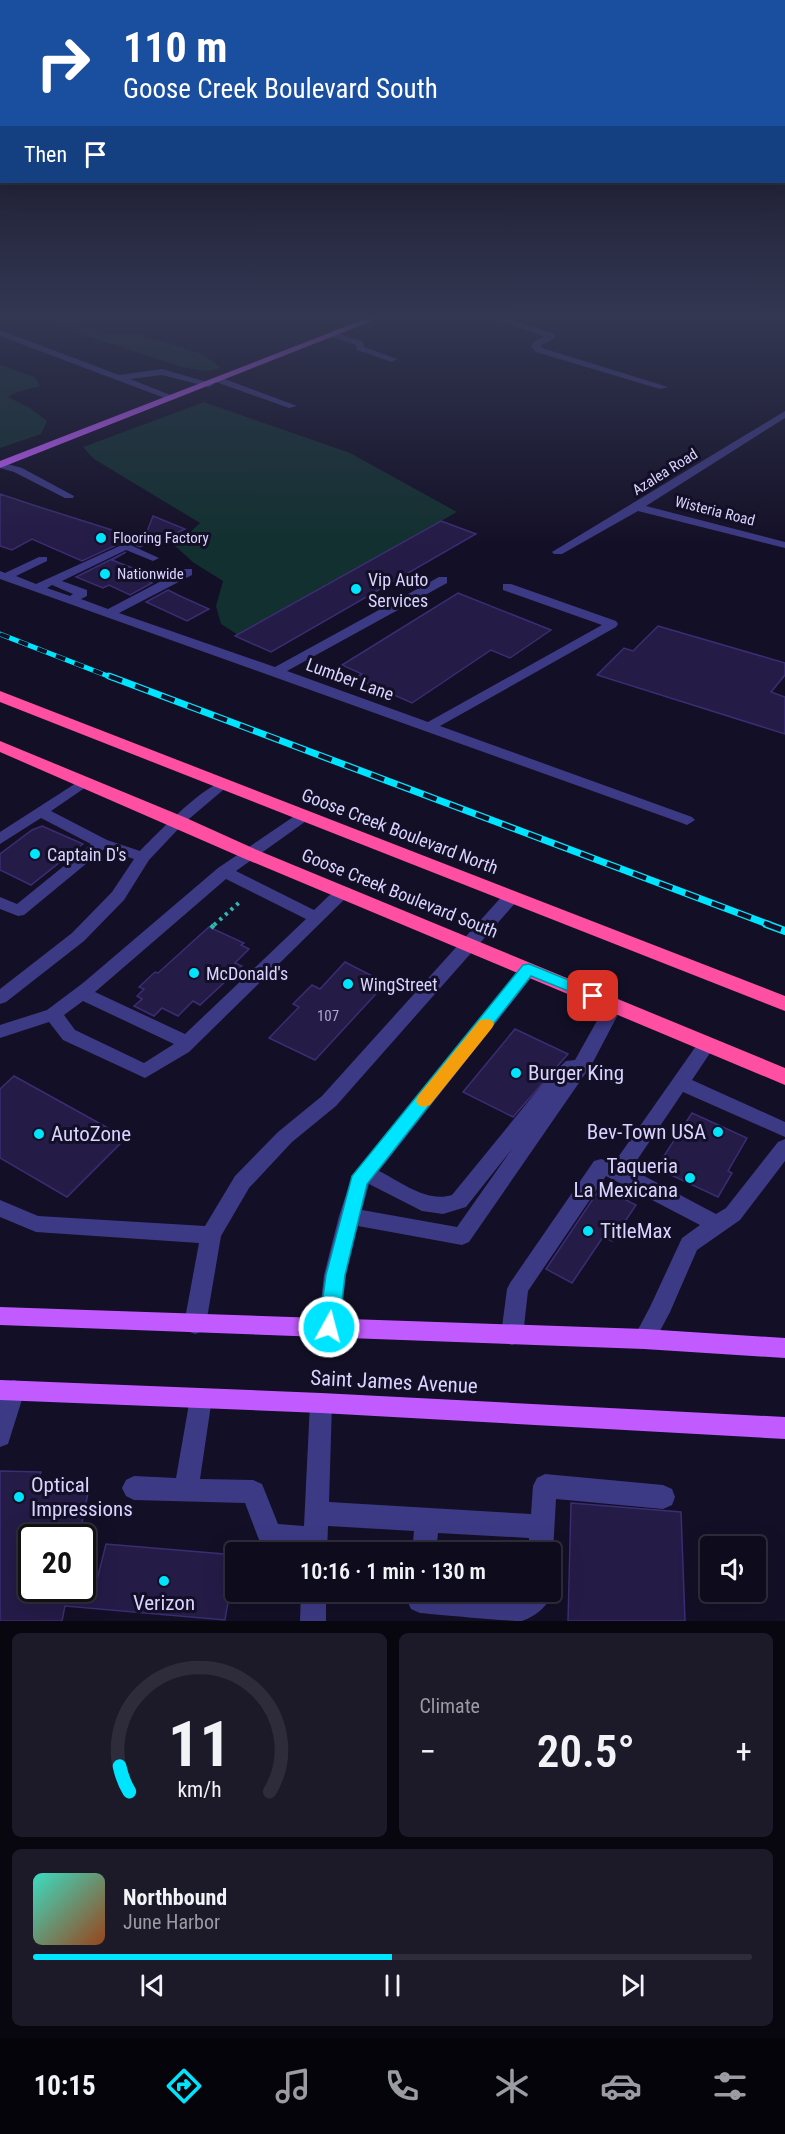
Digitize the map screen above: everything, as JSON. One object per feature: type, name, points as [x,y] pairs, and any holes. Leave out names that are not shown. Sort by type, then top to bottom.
[{"type":"highway","name":"Goose Creek Boulevard North","points":[[0,696],[785,1004]]},
{"type":"highway","name":"Goose Creek Boulevard South","points":[[0,746],[178,820],[250,854],[785,1077]]},
{"type":"main road","points":[[0,465],[182,395]]},
{"type":"main road","points":[[0,1316],[644,1339],[785,1348]]},
{"type":"main road","name":"Saint James Avenue","points":[[7,1390],[321,1403],[785,1428]]},
{"type":"street","points":[[165,395],[173,398]]},
{"type":"street","points":[[257,395],[292,405]]},
{"type":"street","name":"Azalea Road","points":[[558,552],[637,507],[785,414]]},
{"type":"street","points":[[0,465],[18,470],[69,496]]},
{"type":"street","name":"Wisteria Road","points":[[637,507],[785,545]]},
{"type":"street","points":[[37,588],[126,546],[153,558]]},
{"type":"street","points":[[3,576],[43,559]]},
{"type":"street","points":[[109,614],[188,572]]},
{"type":"street","name":"Lumber Lane","points":[[3,576],[687,820]]},
{"type":"street","points":[[276,672],[443,580]]},
{"type":"street","points":[[52,581],[83,593],[70,600]]},
{"type":"street","points":[[429,727],[612,624],[507,587]]},
{"type":"street","points":[[0,839],[84,782]]},
{"type":"street","points":[[0,998],[78,936],[118,896],[143,857],[178,820],[222,785]]},
{"type":"street","points":[[41,812],[102,843],[143,857]]},
{"type":"street","points":[[0,1032],[53,1014],[82,993],[224,872],[304,816]]},
{"type":"street","points":[[0,902],[18,911],[102,843]]},
{"type":"street","points":[[224,872],[316,917]]},
{"type":"street","points":[[53,1014],[69,1035],[145,1071],[188,1043],[344,892]]},
{"type":"street","points":[[195,1324],[211,1235],[242,1182],[285,1137],[329,1101],[511,897]]},
{"type":"street","points":[[329,1327],[335,1275],[358,1182],[529,969]]},
{"type":"street","points":[[82,993],[188,1043]]},
{"type":"street","points":[[349,1216],[462,1236],[590,1051],[614,1005]]},
{"type":"street","points":[[618,1172],[707,1044]]},
{"type":"street","points":[[366,1173],[429,1205],[443,1206],[459,1201],[552,1086],[590,1051]]},
{"type":"street","points":[[680,1083],[785,1130]]},
{"type":"street","points":[[644,1339],[659,1312],[689,1244],[734,1214],[785,1146]]},
{"type":"street","points":[[512,1335],[518,1289],[601,1167],[618,1172],[718,1225]]},
{"type":"street","points":[[0,1208],[36,1224],[211,1235]]},
{"type":"street","points":[[0,1436],[7,1390]]},
{"type":"street","points":[[186,1490],[201,1398]]},
{"type":"street","points":[[316,1542],[321,1403]]},
{"type":"street","points":[[541,1542],[545,1486],[663,1497]]},
{"type":"street","points":[[134,1488],[253,1492],[270,1536],[298,1542]]},
{"type":"street","points":[[317,1513],[542,1527]]},
{"type":"street","points":[[425,1542],[427,1520]]},
{"type":"street","points":[[312,1621],[313,1602]]},
{"type":"street","points":[[442,1602],[519,1609],[528,1602]]},
{"type":"path","points":[[212,928],[256,888]]},
{"type":"green space","points":[[0,395],[12,395],[8,397],[30,408],[47,421],[41,434],[0,448]]},
{"type":"green space","points":[[204,402],[350,453],[457,512],[238,635],[221,624],[216,606],[223,581],[194,563],[175,546],[200,523],[94,459],[83,447]]},
{"type":"building","points":[[0,494],[150,542],[140,547],[125,541],[82,561],[32,539],[12,550],[0,546]]},
{"type":"building","points":[[153,516],[185,529],[162,540],[146,534]]},
{"type":"building","points":[[441,521],[476,534],[271,652],[235,636]]},
{"type":"building","points":[[126,552],[112,560],[138,570],[132,573],[152,583],[130,595],[109,585],[103,588],[76,577]]},
{"type":"building","points":[[168,590],[209,609],[187,621],[146,602]]},
{"type":"building","points":[[458,593],[551,630],[510,658],[491,650],[412,703],[355,678],[362,674],[342,665]]},
{"type":"building","points":[[658,626],[785,663],[785,675],[771,692],[785,697],[785,734],[597,675],[624,648],[633,651]]},
{"type":"building","points":[[42,826],[83,844],[31,885],[0,870],[0,854],[32,830]]},
{"type":"building","points":[[209,927],[244,943],[241,945],[249,949],[235,963],[242,966],[200,1005],[193,1001],[178,1016],[162,1008],[154,1016],[134,1006],[142,999],[137,996],[144,989],[139,987]]},
{"type":"building","points":[[345,962],[386,983],[315,1060],[269,1038],[299,1007],[293,1004],[312,985],[320,989]]},
{"type":"building","points":[[515,1029],[568,1054],[513,1117],[463,1092]]},
{"type":"building","points":[[14,1076],[126,1138],[67,1197],[0,1158],[0,1089]]},
{"type":"building","points":[[692,1113],[747,1138],[728,1171],[732,1173],[718,1197],[656,1168]]},
{"type":"building","points":[[601,1187],[636,1205],[612,1241],[603,1237],[572,1283],[546,1269]]},
{"type":"building","points":[[0,1471],[41,1472],[38,1481],[90,1483],[82,1524],[18,1524],[18,1602],[96,1602],[96,1584],[106,1544],[225,1554],[225,1602],[228,1602],[225,1620],[65,1606],[62,1621],[0,1621]]},
{"type":"building","points":[[571,1503],[681,1512],[685,1621],[568,1621]]},
{"type":"railway","points":[[0,634],[113,678]]},
{"type":"railway","points":[[109,676],[770,925]]},
{"type":"railway","points":[[766,924],[785,931]]},
{"type":"slow traffic","points":[[424,1101],[486,1024]]},
{"type":"place","name":"Flooring Factory","points":[[101,538]]},
{"type":"place","name":"Nationwide","points":[[105,574]]},
{"type":"place","name":"Vip Auto Services","points":[[356,589]]},
{"type":"place","name":"Captain D's","points":[[35,854]]},
{"type":"place","name":"McDonald's","points":[[194,973]]},
{"type":"place","name":"WingStreet","points":[[348,984]]},
{"type":"place","name":"Burger King","points":[[516,1073]]},
{"type":"place","name":"Bev-Town USA","points":[[718,1132]]},
{"type":"place","name":"AutoZone","points":[[39,1134]]},
{"type":"place","name":"Taqueria La Mexicana","points":[[690,1178]]},
{"type":"place","name":"TitleMax","points":[[588,1231]]},
{"type":"place","name":"Optical Impressions","points":[[19,1497]]},
{"type":"place","name":"Verizon","points":[[164,1581]]},
{"type":"route","points":[[329,1327],[335,1275],[358,1182],[529,969],[593,996]]}]
